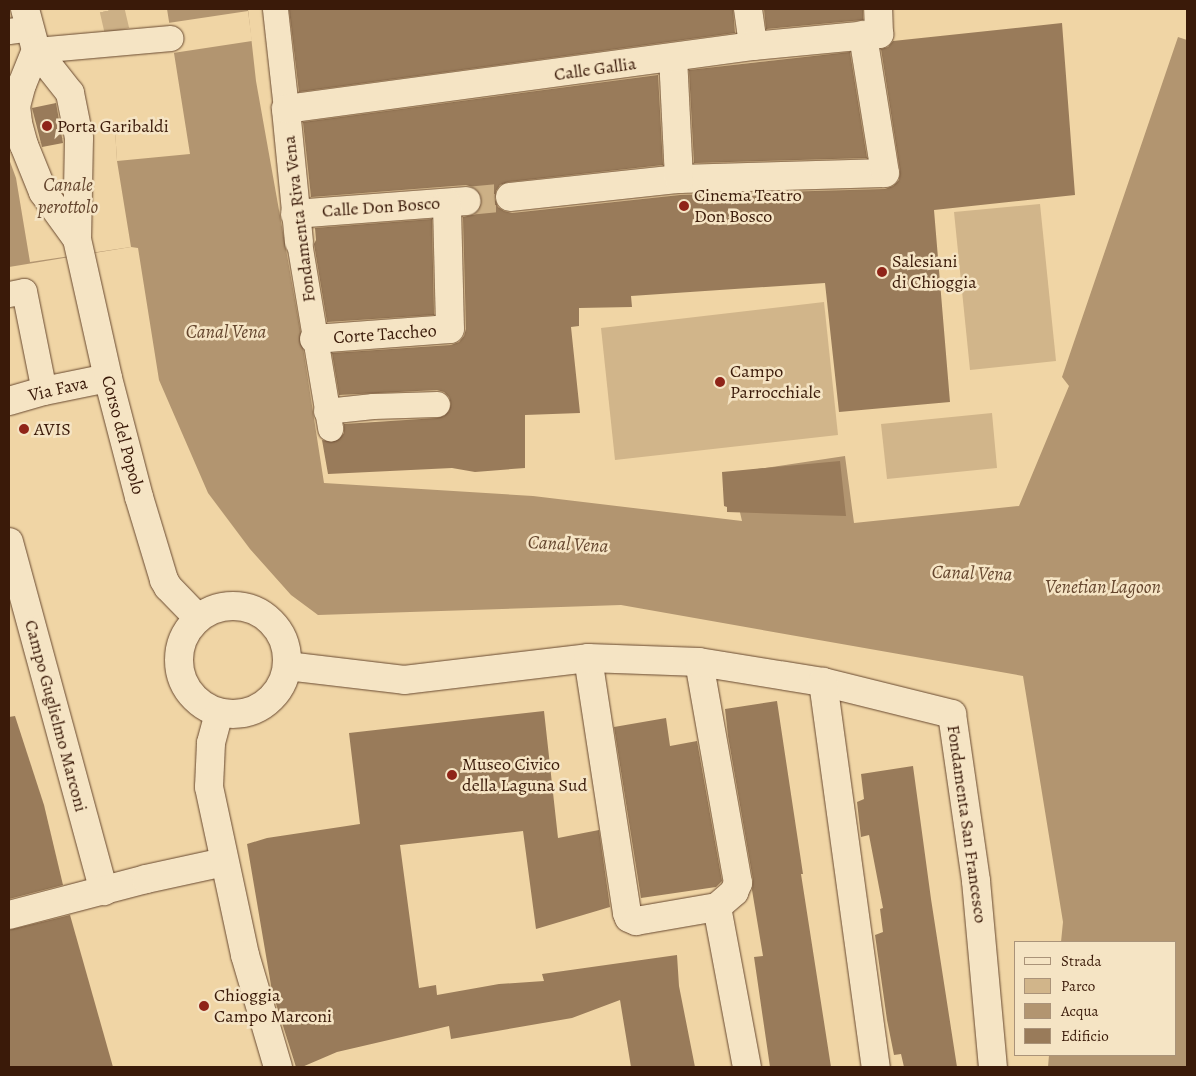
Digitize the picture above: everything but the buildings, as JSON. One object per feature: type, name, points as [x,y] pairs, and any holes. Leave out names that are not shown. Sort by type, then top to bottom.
[{"type":"street","name":"Fondamenta Riva Vena","points":[[275,9],[299,242],[328,419],[373,406],[437,404]]},
{"type":"street","points":[[748,9],[753,46]]},
{"type":"street","name":"Calle Gallia","points":[[286,109],[753,46],[879,34],[878,9]]},
{"type":"street","points":[[25,30],[170,38]]},
{"type":"street","name":"Corso del Popolo","points":[[25,30],[70,93],[79,138],[79,247],[108,378],[164,580],[168,587],[198,618]]},
{"type":"street","name":"Corso del Popolo","points":[[25,30],[22,84],[16,106],[18,122],[24,145],[43,192],[79,247]]},
{"type":"street","points":[[510,198],[679,179],[885,173],[863,35]]},
{"type":"street","points":[[673,58],[679,179]]},
{"type":"street","name":"Calle Don Bosco","points":[[296,214],[457,202]]},
{"type":"street","name":"Corte Taccheo","points":[[314,339],[450,329],[457,202]]},
{"type":"street","points":[[9,294],[24,290],[44,391]]},
{"type":"street","name":"Via Fava","points":[[9,401],[44,391],[108,378]]},
{"type":"street","name":"Campo Guglielmo Marconi","points":[[9,542],[104,891]]},
{"type":"street","points":[[232,606],[250,608],[266,617],[279,630],[286,647],[287,666],[284,681],[264,705],[235,714],[220,713],[204,706],[191,695],[183,680],[179,664],[180,647],[187,631],[198,618],[213,609],[232,606]]},
{"type":"street","points":[[588,658],[629,918],[636,921],[717,907],[734,892],[738,883],[700,662]]},
{"type":"street","name":"Fondamenta San Francesco","points":[[287,666],[404,680],[588,658],[700,662],[824,682],[952,714],[976,881],[993,1067]]},
{"type":"street","points":[[824,682],[876,1067]]},
{"type":"street","points":[[220,713],[211,743],[209,787],[245,955],[278,1067]]},
{"type":"street","points":[[9,916],[224,862]]},
{"type":"street","points":[[717,907],[747,1067]]},
{"type":"green space","points":[[1040,204],[1056,361],[970,370],[954,212]]},
{"type":"green space","name":"Campo Parrocchiale","points":[[824,302],[838,435],[615,460],[601,328]]},
{"type":"green space","points":[[992,413],[997,468],[887,479],[881,424]]},
{"type":"water","points":[[167,9],[248,9],[256,81],[300,328],[324,483],[533,496],[742,521],[731,473],[845,456],[854,523],[1019,506],[1069,386],[1062,377],[1178,37],[1187,40],[1187,1067],[1048,1067],[1049,1056],[1176,1056],[1176,941],[1061,941],[1063,922],[1023,676],[621,605],[318,615],[291,595],[250,549],[208,493],[159,380],[138,248],[131,247],[9,267],[9,148],[115,129],[117,161],[190,154]]},
{"type":"pier","points":[[248,11],[252,41],[173,53],[168,23]]},
{"type":"pier","name":"Canale perottolo","points":[[115,129],[117,161],[131,247],[30,262],[16,178],[9,159],[9,148]]},
{"type":"tunnel","points":[[112,9],[117,30]]},
{"type":"tunnel","points":[[467,201],[510,197]]},
{"type":"place","name":"Porta Garibaldi","points":[[47,126]]},
{"type":"place","name":"Cinema Teatro Don Bosco","points":[[684,206]]},
{"type":"place","name":"Salesiani di Chioggia","points":[[882,272]]},
{"type":"place","name":"Campo Parrocchiale","points":[[720,382]]},
{"type":"place","name":"AVIS","points":[[24,429]]},
{"type":"place","name":"Museo Civico della Laguna Sud","points":[[452,775]]},
{"type":"place","name":"Chioggia Campo Marconi","points":[[204,1006]]},
{"type":"water label","name":"Canal Vena","points":[[226,333]]},
{"type":"water label","name":"Canal Vena","points":[[568,545]]},
{"type":"water label","name":"Canal Vena","points":[[972,574]]},
{"type":"water label","name":"Venetian Lagoon","points":[[1103,588]]}]
